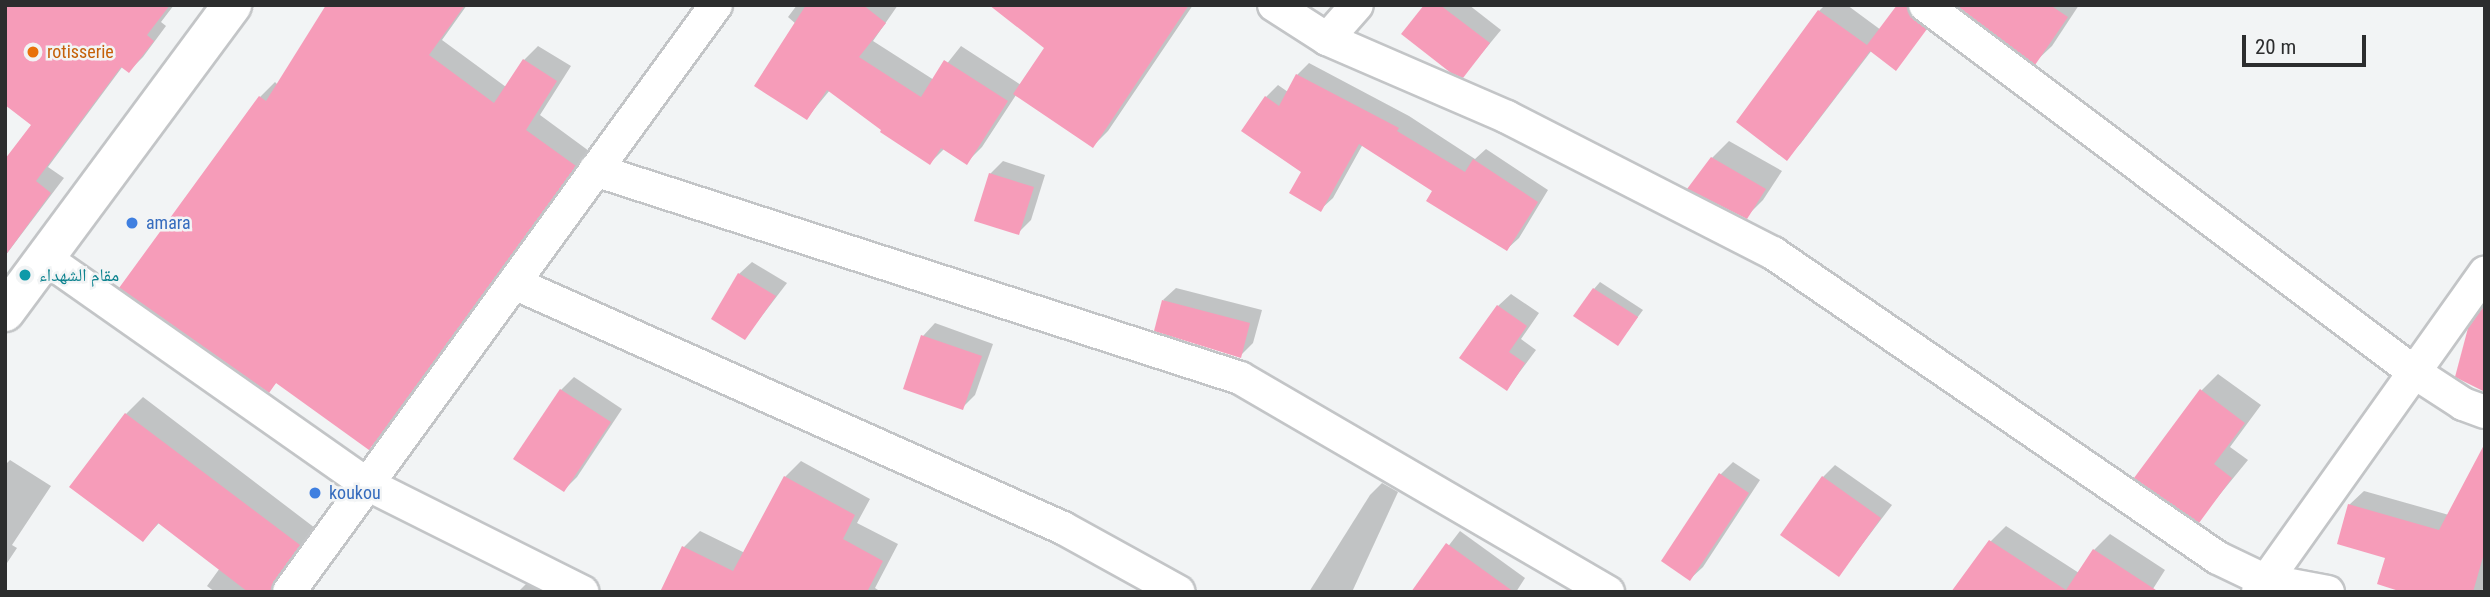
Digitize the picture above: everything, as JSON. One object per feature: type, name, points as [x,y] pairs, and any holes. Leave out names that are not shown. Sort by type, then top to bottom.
[{"type":"main road","points":[[5,312],[232,5]]},
{"type":"street","points":[[289,592],[716,5]]},
{"type":"street","points":[[1274,5],[1327,39],[1507,117],[1773,253],[2261,586],[2328,592]]},
{"type":"street","points":[[1327,39],[1357,5]]},
{"type":"street","points":[[1925,5],[2414,372],[2463,404],[2485,412]]},
{"type":"street","points":[[595,170],[1240,378],[1608,592]]},
{"type":"street","points":[[46,258],[367,484],[583,592]]},
{"type":"street","points":[[2261,586],[2485,273]]},
{"type":"street","points":[[514,283],[1063,528],[1179,592]]},
{"type":"building","points":[[5,5],[170,5],[147,35],[154,41],[129,73],[121,67],[36,181],[51,193],[5,256],[5,159],[31,125],[5,105]]},
{"type":"building","points":[[326,5],[465,5],[429,55],[494,103],[523,59],[557,81],[526,130],[576,166],[369,450],[276,383],[269,393],[119,288],[259,96],[266,101]]},
{"type":"building","points":[[806,5],[863,5],[886,23],[859,57],[921,97],[944,60],[1008,101],[967,165],[941,148],[930,165],[880,132],[881,130],[827,90],[807,120],[754,86]]},
{"type":"building","points":[[989,5],[1189,5],[1093,148],[1013,94],[1044,48]]},
{"type":"building","points":[[1424,5],[1440,5],[1490,43],[1463,78],[1451,73],[1401,34]]},
{"type":"building","points":[[1897,5],[1907,5],[1913,19],[1927,29],[1896,71],[1870,51],[1787,161],[1736,122],[1818,10],[1867,45]]},
{"type":"building","points":[[1956,5],[2050,5],[2068,17],[2035,65]]},
{"type":"building","points":[[1296,74],[1399,128],[1397,131],[1465,172],[1473,159],[1538,202],[1507,251],[1426,201],[1432,191],[1359,144],[1321,212],[1289,193],[1301,172],[1241,131],[1265,96],[1279,106]]},
{"type":"building","points":[[1711,157],[1766,189],[1747,219],[1687,189]]},
{"type":"building","points":[[989,173],[1034,187],[1019,235],[974,221]]},
{"type":"building","points":[[738,273],[776,296],[745,340],[711,319]]},
{"type":"building","points":[[1593,288],[1638,317],[1618,346],[1573,316]]},
{"type":"building","points":[[1162,300],[1250,323],[1241,358],[1154,331]]},
{"type":"building","points":[[1497,305],[1527,326],[1509,352],[1525,363],[1507,391],[1459,358]]},
{"type":"building","points":[[2483,307],[2485,392],[2455,377],[2468,328]]},
{"type":"building","points":[[921,335],[982,356],[963,410],[903,389]]},
{"type":"building","points":[[560,389],[611,422],[564,492],[513,459]]},
{"type":"building","points":[[2200,389],[2245,423],[2214,464],[2232,478],[2199,523],[2134,478]]},
{"type":"building","points":[[125,413],[300,545],[274,581],[271,592],[248,592],[158,523],[143,542],[69,487]]},
{"type":"building","points":[[2485,443],[2485,550],[2473,592],[2402,592],[2377,584],[2385,558],[2337,544],[2348,504],[2439,530]]},
{"type":"building","points":[[1719,473],[1749,493],[1690,581],[1661,561]]},
{"type":"building","points":[[784,476],[855,515],[843,539],[883,561],[867,592],[660,592],[682,546],[733,571]]},
{"type":"building","points":[[1822,476],[1881,518],[1839,577],[1780,535]]},
{"type":"building","points":[[1989,540],[2066,590],[2093,549],[2159,592],[1951,592]]},
{"type":"building","points":[[1446,543],[1514,592],[1411,592]]},
{"type":"place","name":"rotisserie","points":[[33,52]]},
{"type":"place","name":"amara","points":[[132,223]]},
{"type":"place","name":"مقام الشهداء","points":[[25,275]]},
{"type":"place","name":"koukou","points":[[315,493]]}]
